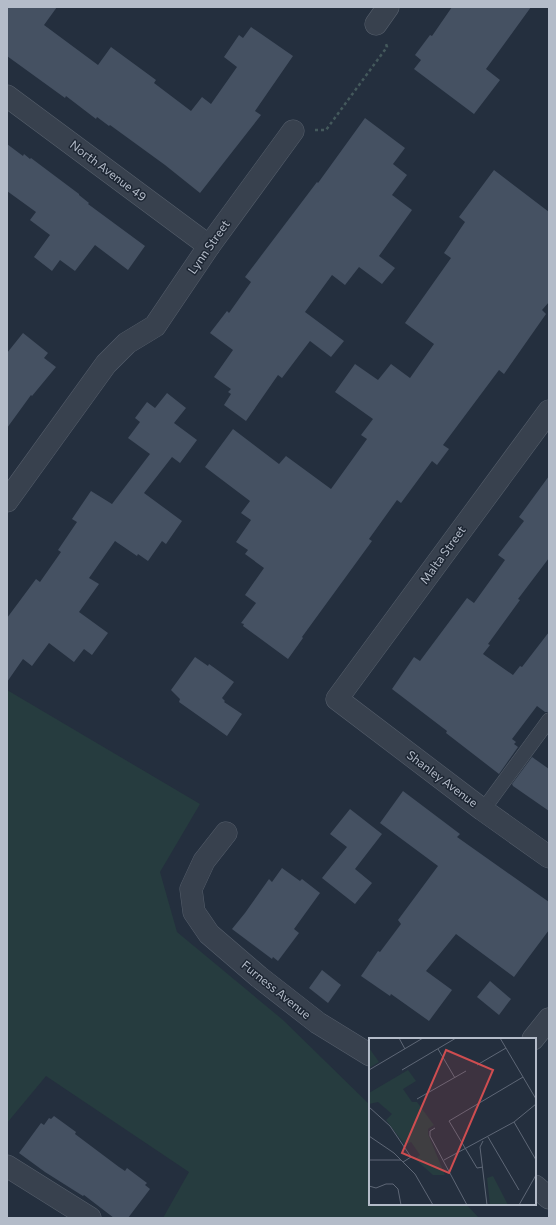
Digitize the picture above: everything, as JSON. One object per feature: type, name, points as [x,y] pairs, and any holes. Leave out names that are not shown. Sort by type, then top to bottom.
[{"type":"street","name":"North Avenue 49","points":[[7,96],[209,246]]},
{"type":"street","name":"Lynn Street","points":[[7,501],[106,364],[127,343],[155,326],[209,246],[293,131]]},
{"type":"street","name":"Malta Street","points":[[337,699],[549,411]]},
{"type":"street","name":"Shanley Avenue","points":[[337,699],[483,810],[549,857]]},
{"type":"street","name":"Furness Avenue","points":[[226,833],[204,860],[192,889],[194,912],[209,934],[259,977],[318,1023],[369,1054]]},
{"type":"street","points":[[534,1038],[549,1019]]},
{"type":"street","points":[[7,1166],[90,1218]]},
{"type":"street","points":[[536,1187],[549,1198]]},
{"type":"lane","points":[[483,810],[549,720]]},
{"type":"path","points":[[293,131],[326,130],[388,47],[382,15]]},
{"type":"green space","points":[[7,690],[200,804],[160,872],[177,932],[283,1020],[369,1104],[369,1205],[467,1205],[479,1218],[163,1218],[189,1172],[46,1076],[7,1123]]},
{"type":"building","points":[[7,7],[57,7],[44,25],[98,65],[111,47],[156,80],[154,83],[191,111],[202,97],[211,104],[237,67],[224,57],[239,35],[243,38],[251,27],[293,56],[255,111],[261,115],[200,193],[165,165],[110,125],[109,126],[97,117],[96,119],[66,96],[65,98],[7,56]]},
{"type":"building","points":[[452,7],[531,7],[486,69],[500,80],[474,114],[414,69],[421,60],[415,55],[430,35],[432,36]]},
{"type":"building","points":[[365,118],[405,148],[393,164],[407,175],[392,195],[412,210],[379,256],[395,268],[382,284],[359,267],[345,285],[332,275],[305,312],[344,341],[331,357],[310,341],[282,378],[278,375],[246,421],[224,405],[231,394],[228,392],[231,389],[214,377],[233,350],[210,333],[227,311],[229,313],[251,282],[245,277],[317,182],[318,183]]},
{"type":"building","points":[[7,144],[23,156],[24,154],[30,159],[31,158],[79,194],[89,203],[88,204],[145,246],[128,270],[95,245],[75,271],[60,260],[52,271],[34,257],[50,235],[30,220],[36,212],[7,191]]},
{"type":"building","points":[[494,170],[549,212],[549,302],[542,310],[546,314],[504,374],[499,370],[443,445],[449,449],[437,465],[432,461],[401,503],[397,500],[369,539],[372,541],[302,637],[303,638],[288,659],[241,623],[256,603],[245,595],[264,568],[245,554],[248,550],[236,542],[251,520],[241,513],[250,501],[205,467],[233,429],[279,464],[286,456],[331,489],[367,439],[361,435],[373,419],[335,392],[355,364],[378,380],[391,364],[410,378],[434,344],[405,323],[451,258],[444,253],[465,222],[459,217]]},
{"type":"building","points":[[23,333],[48,353],[44,358],[56,367],[32,396],[31,395],[7,428],[7,353]]},
{"type":"building","points":[[167,393],[186,408],[174,423],[197,440],[180,463],[172,457],[144,493],[182,521],[166,544],[162,541],[148,561],[138,554],[137,556],[115,541],[89,578],[99,584],[79,612],[108,633],[92,655],[84,649],[74,662],[49,643],[32,666],[23,659],[7,682],[7,618],[36,579],[40,582],[61,552],[58,550],[77,522],[72,519],[91,491],[112,504],[150,454],[128,438],[140,422],[135,418],[147,402],[155,408]]},
{"type":"building","points":[[549,476],[549,558],[518,599],[520,600],[488,644],[490,645],[483,654],[513,675],[520,666],[522,667],[549,632],[549,712],[545,712],[537,706],[512,739],[516,742],[514,744],[518,747],[499,774],[446,733],[447,731],[392,689],[414,657],[420,661],[467,598],[474,603],[505,560],[498,555],[524,521],[519,517]]},
{"type":"building","points":[[195,657],[208,666],[209,664],[234,682],[222,698],[225,701],[224,702],[242,714],[227,736],[179,702],[180,699],[171,690]]},
{"type":"building","points":[[532,757],[549,769],[549,811],[512,784]]},
{"type":"building","points":[[403,791],[460,834],[457,837],[549,902],[549,930],[514,977],[456,934],[426,971],[452,990],[429,1021],[391,994],[390,996],[361,976],[378,951],[380,952],[401,924],[398,920],[438,866],[380,823]]},
{"type":"building","points":[[350,809],[382,834],[355,869],[372,883],[355,904],[322,878],[347,847],[330,834]]},
{"type":"building","points":[[282,868],[300,881],[302,879],[320,893],[294,929],[299,933],[278,961],[273,957],[272,959],[232,929],[269,879],[272,882]]},
{"type":"building","points":[[322,970],[341,985],[328,1003],[309,988]]},
{"type":"building","points":[[490,981],[511,999],[499,1015],[477,997]]},
{"type":"building","points":[[54,1116],[119,1167],[125,1171],[127,1168],[147,1183],[145,1185],[150,1189],[128,1218],[114,1218],[84,1195],[83,1196],[45,1172],[19,1153],[41,1123],[44,1125],[49,1118],[51,1119]]}]
